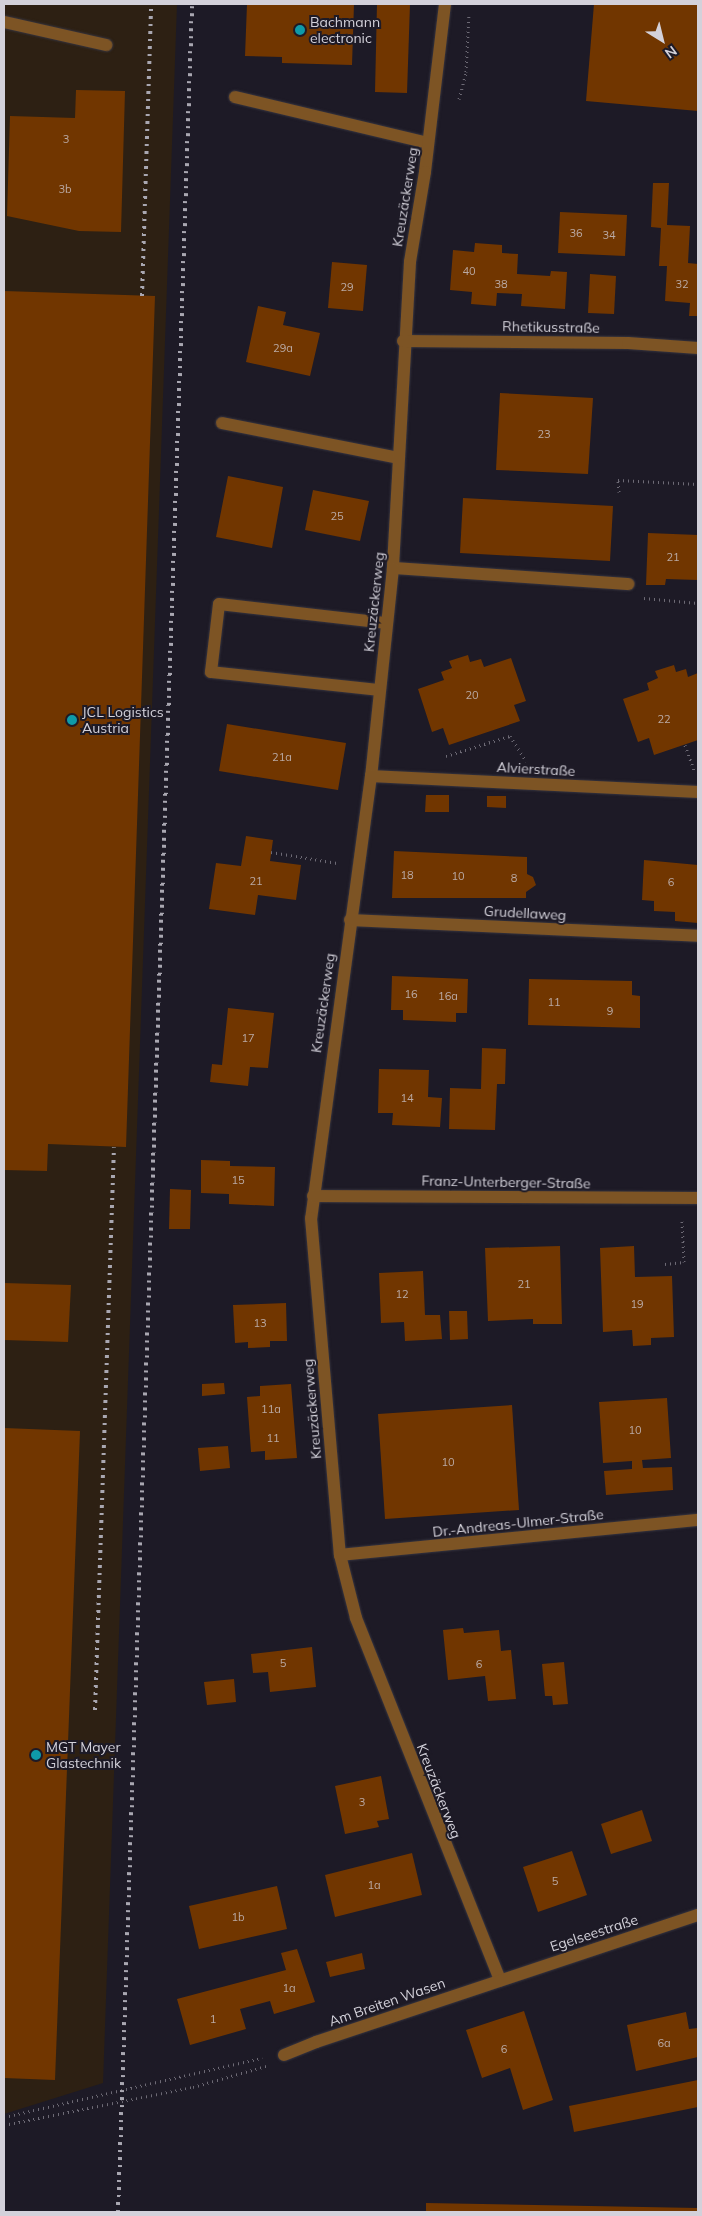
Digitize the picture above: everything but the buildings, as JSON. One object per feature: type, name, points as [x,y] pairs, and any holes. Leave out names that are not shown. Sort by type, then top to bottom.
[{"type":"street","name":"Kreuzäckerweg","points":[[445,4],[428,142],[410,262],[404,341],[393,568],[379,690],[372,776],[350,920],[310,1218],[340,1555],[356,1618],[500,1980]]},
{"type":"street","points":[[4,22],[106,45]]},
{"type":"street","points":[[235,97],[428,142]]},
{"type":"street","name":"Rhetikusstraße","points":[[404,341],[628,343],[698,348]]},
{"type":"street","points":[[222,423],[399,458]]},
{"type":"street","points":[[393,568],[628,584]]},
{"type":"street","points":[[379,690],[212,672],[219,604],[387,622]]},
{"type":"street","name":"Alvierstraße","points":[[372,776],[698,792]]},
{"type":"street","name":"Grudellaweg","points":[[350,920],[698,936]]},
{"type":"street","name":"Franz-Unterberger-Straße","points":[[313,1196],[698,1198]]},
{"type":"street","name":"Dr.-Andreas-Ulmer-Straße","points":[[340,1555],[698,1520]]},
{"type":"street","name":"Egelseestraße","points":[[500,1980],[698,1915]]},
{"type":"street","name":"Am Breiten Wasen","points":[[284,2055],[500,1980]]},
{"type":"path","points":[[619,492],[618,480],[698,484]]},
{"type":"path","points":[[628,584],[629,597],[698,603]]},
{"type":"path","points":[[448,780],[446,754],[510,736],[541,785]]},
{"type":"path","points":[[685,745],[696,776]]},
{"type":"path","points":[[271,852],[358,866]]},
{"type":"path","points":[[665,1264],[684,1262],[681,1198]]},
{"type":"path","points":[[4,2117],[257,2058],[284,2055]]},
{"type":"path","points":[[4,2125],[193,2087],[260,2070],[284,2055]]},
{"type":"shaded area","points":[[4,4],[177,4],[103,2083],[4,2114]]},
{"type":"railway","points":[[142,296],[151,4]]},
{"type":"railway","points":[[118,2212],[192,4]]},
{"type":"railway","points":[[95,1710],[114,1147]]},
{"type":"place","name":"Bachmann electronic","points":[[300,30]]},
{"type":"place","name":"JCL Logistics Austria","points":[[72,720]]},
{"type":"place","name":"MGT Mayer Glastechnik","points":[[36,1755]]}]
